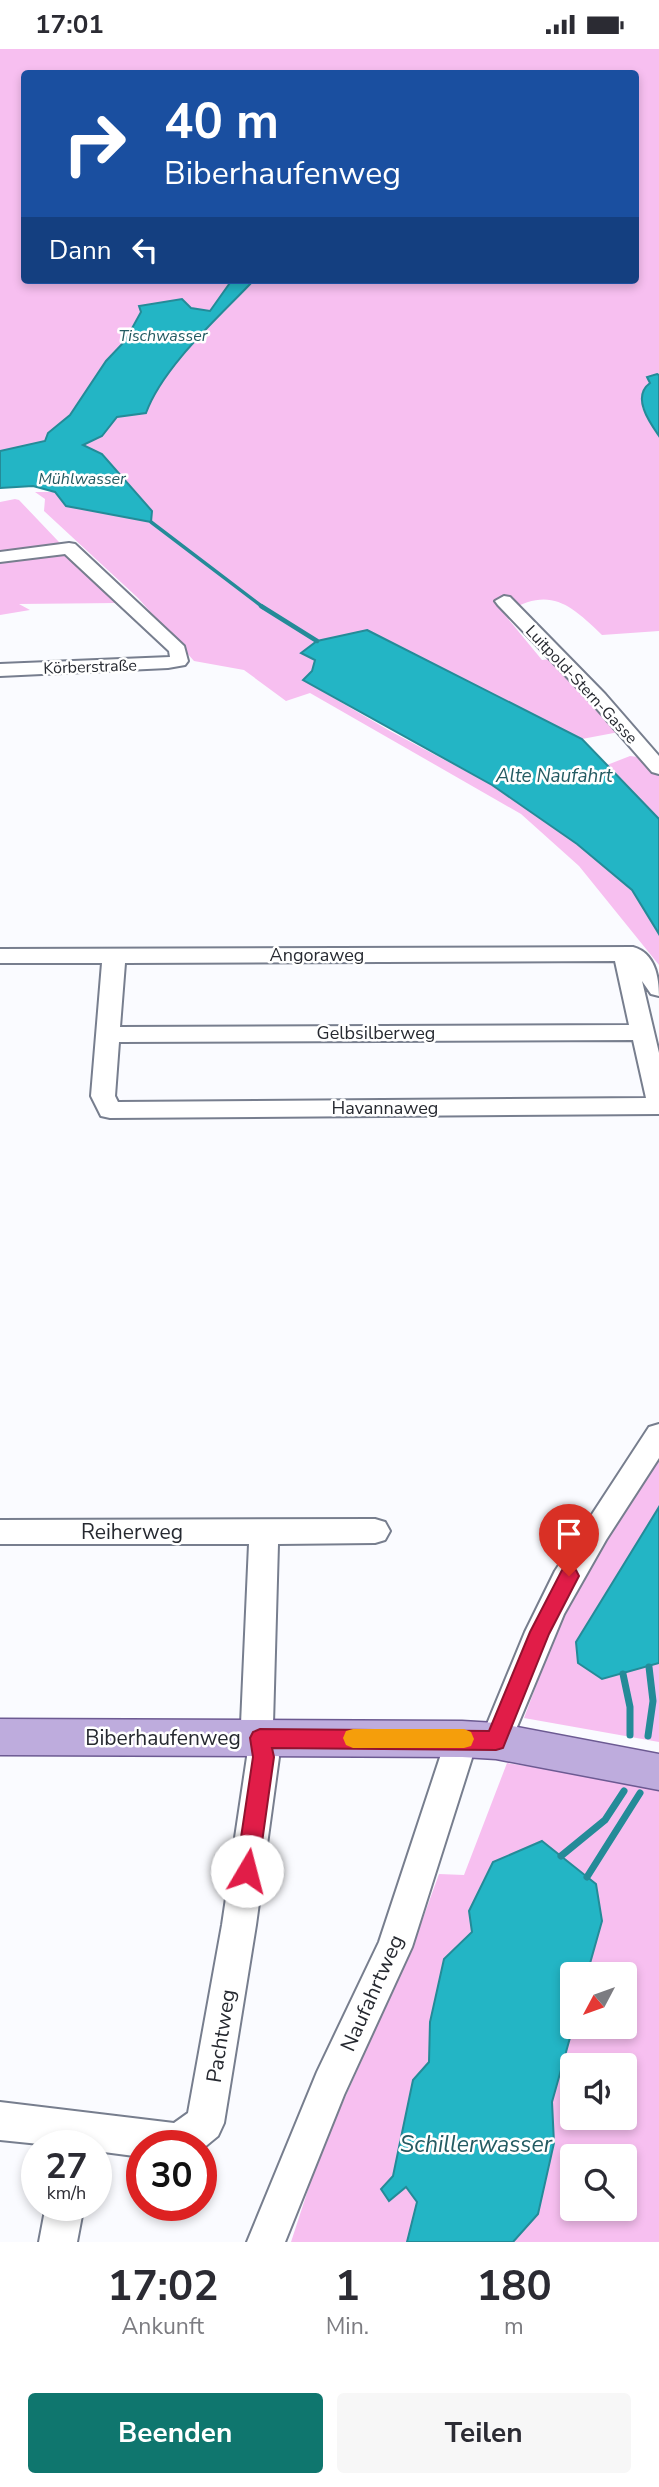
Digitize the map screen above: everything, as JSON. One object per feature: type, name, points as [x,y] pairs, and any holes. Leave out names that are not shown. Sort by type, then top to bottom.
[{"type":"main road","name":"Biberhaufenweg","points":[[0,1737],[479,1740],[659,1772]]},
{"type":"street","name":"Körberstraße","points":[[0,557],[69,548],[178,650],[179,660],[0,670]]},
{"type":"street","name":"Luitpold-Stern-Gasse","points":[[504,601],[598,698],[659,768]]},
{"type":"street","name":"Angoraweg","points":[[0,956],[629,954]]},
{"type":"street","points":[[629,954],[659,989]]},
{"type":"street","name":"Havannaweg","points":[[109,1035],[103,1096],[110,1111],[659,1105],[642,1032],[629,954]]},
{"type":"street","points":[[109,1035],[114,956]]},
{"type":"street","name":"Gelbsilberweg","points":[[109,1035],[642,1032]]},
{"type":"street","name":"Naufahrtweg","points":[[266,2242],[320,2108],[395,1947],[479,1740],[588,1541],[659,1435]]},
{"type":"street","points":[[260,1738],[257,1724],[264,1531]]},
{"type":"street","name":"Reiherweg","points":[[0,1532],[375,1531]]},
{"type":"street","name":"Pachtweg","points":[[112,2139],[174,2142],[184,2140],[205,2123],[237,1938],[262,1765],[260,1738]]},
{"type":"street","name":"Pachtweg","points":[[0,2121],[44,2130]]},
{"type":"street","points":[[58,2242],[62,2221]]},
{"type":"shaded area","points":[[0,49],[659,49],[659,375],[650,383],[642,408],[659,436],[659,631],[602,635],[568,606],[545,600],[533,601],[504,614],[542,660],[551,659],[619,732],[582,739],[367,630],[315,660],[312,671],[303,680],[390,731],[492,785],[577,844],[632,890],[659,934],[659,965],[579,866],[521,814],[310,693],[286,701],[244,670],[194,661],[138,598],[44,511],[45,499],[35,492],[55,492],[152,511],[103,454],[82,445],[102,436],[117,417],[146,412],[154,395],[179,360],[250,284],[639,284],[639,70],[21,70],[21,284],[229,284],[210,311],[139,307],[141,312],[125,341],[106,361],[70,415],[48,433],[45,441],[0,451]]},
{"type":"shaded area","points":[[19,500],[117,603],[19,604],[30,610],[0,615],[0,502]]},
{"type":"shaded area","points":[[630,756],[645,758],[659,774],[659,819],[607,765]]},
{"type":"shaded area","points":[[659,1453],[659,1507],[576,1642],[602,1679],[659,1663],[659,1742],[524,1718],[570,1595]]},
{"type":"shaded area","points":[[507,1763],[659,1786],[659,2242],[513,2242],[538,2213],[554,2143],[552,2102],[560,2073],[560,2130],[637,2130],[637,2053],[566,2053],[570,2039],[637,2039],[637,1962],[590,1962],[602,1921],[469,1911],[472,1932],[444,1959],[430,2022],[429,2062],[413,2080],[393,2176],[381,2189],[406,2187],[417,2202],[407,2242],[291,2242],[319,2156],[414,1943],[439,1874],[464,1875]]},
{"type":"water","name":"Tischwasser","points":[[229,284],[250,284],[165,377],[146,413],[117,417],[102,436],[83,445],[102,454],[152,511],[151,522],[66,506],[55,492],[33,486],[0,488],[0,451],[45,441],[48,433],[70,415],[106,361],[125,341],[141,312],[139,306],[182,299],[191,308],[210,311]]},
{"type":"water","points":[[657,374],[659,436],[647,417],[642,402],[642,395],[650,383],[647,377]]},
{"type":"water","name":"Alte Naufahrt","points":[[367,630],[582,739],[659,819],[659,934],[632,890],[577,844],[492,785],[303,680],[312,671],[315,660],[301,653],[317,641]]},
{"type":"water","points":[[659,1507],[659,1663],[602,1679],[578,1663],[576,1642]]},
{"type":"water","name":"Schillerwasser","points":[[542,1841],[596,1884],[602,1921],[590,1962],[560,1962],[560,2039],[570,2039],[566,2053],[560,2053],[560,2073],[552,2102],[554,2143],[538,2214],[513,2242],[407,2242],[417,2202],[406,2187],[389,2201],[381,2189],[393,2176],[413,2080],[429,2062],[430,2022],[444,1959],[472,1932],[469,1911],[493,1862]]},
{"type":"waterway","name":"Mühlwasser","points":[[151,522],[263,607]]},
{"type":"waterway","name":"Mühlwasser","points":[[263,607],[317,641]]},
{"type":"waterway","points":[[648,1736],[653,1701],[649,1667]]},
{"type":"waterway","points":[[623,1674],[630,1707],[630,1735]]},
{"type":"waterway","points":[[561,1856],[605,1820],[624,1791]]},
{"type":"waterway","points":[[587,1877],[640,1793]]},
{"type":"slow traffic","points":[[353,1738],[464,1739]]},
{"type":"route","points":[[247,1871],[263,1757],[260,1738],[429,1738],[496,1741],[540,1632],[569,1576]]}]
